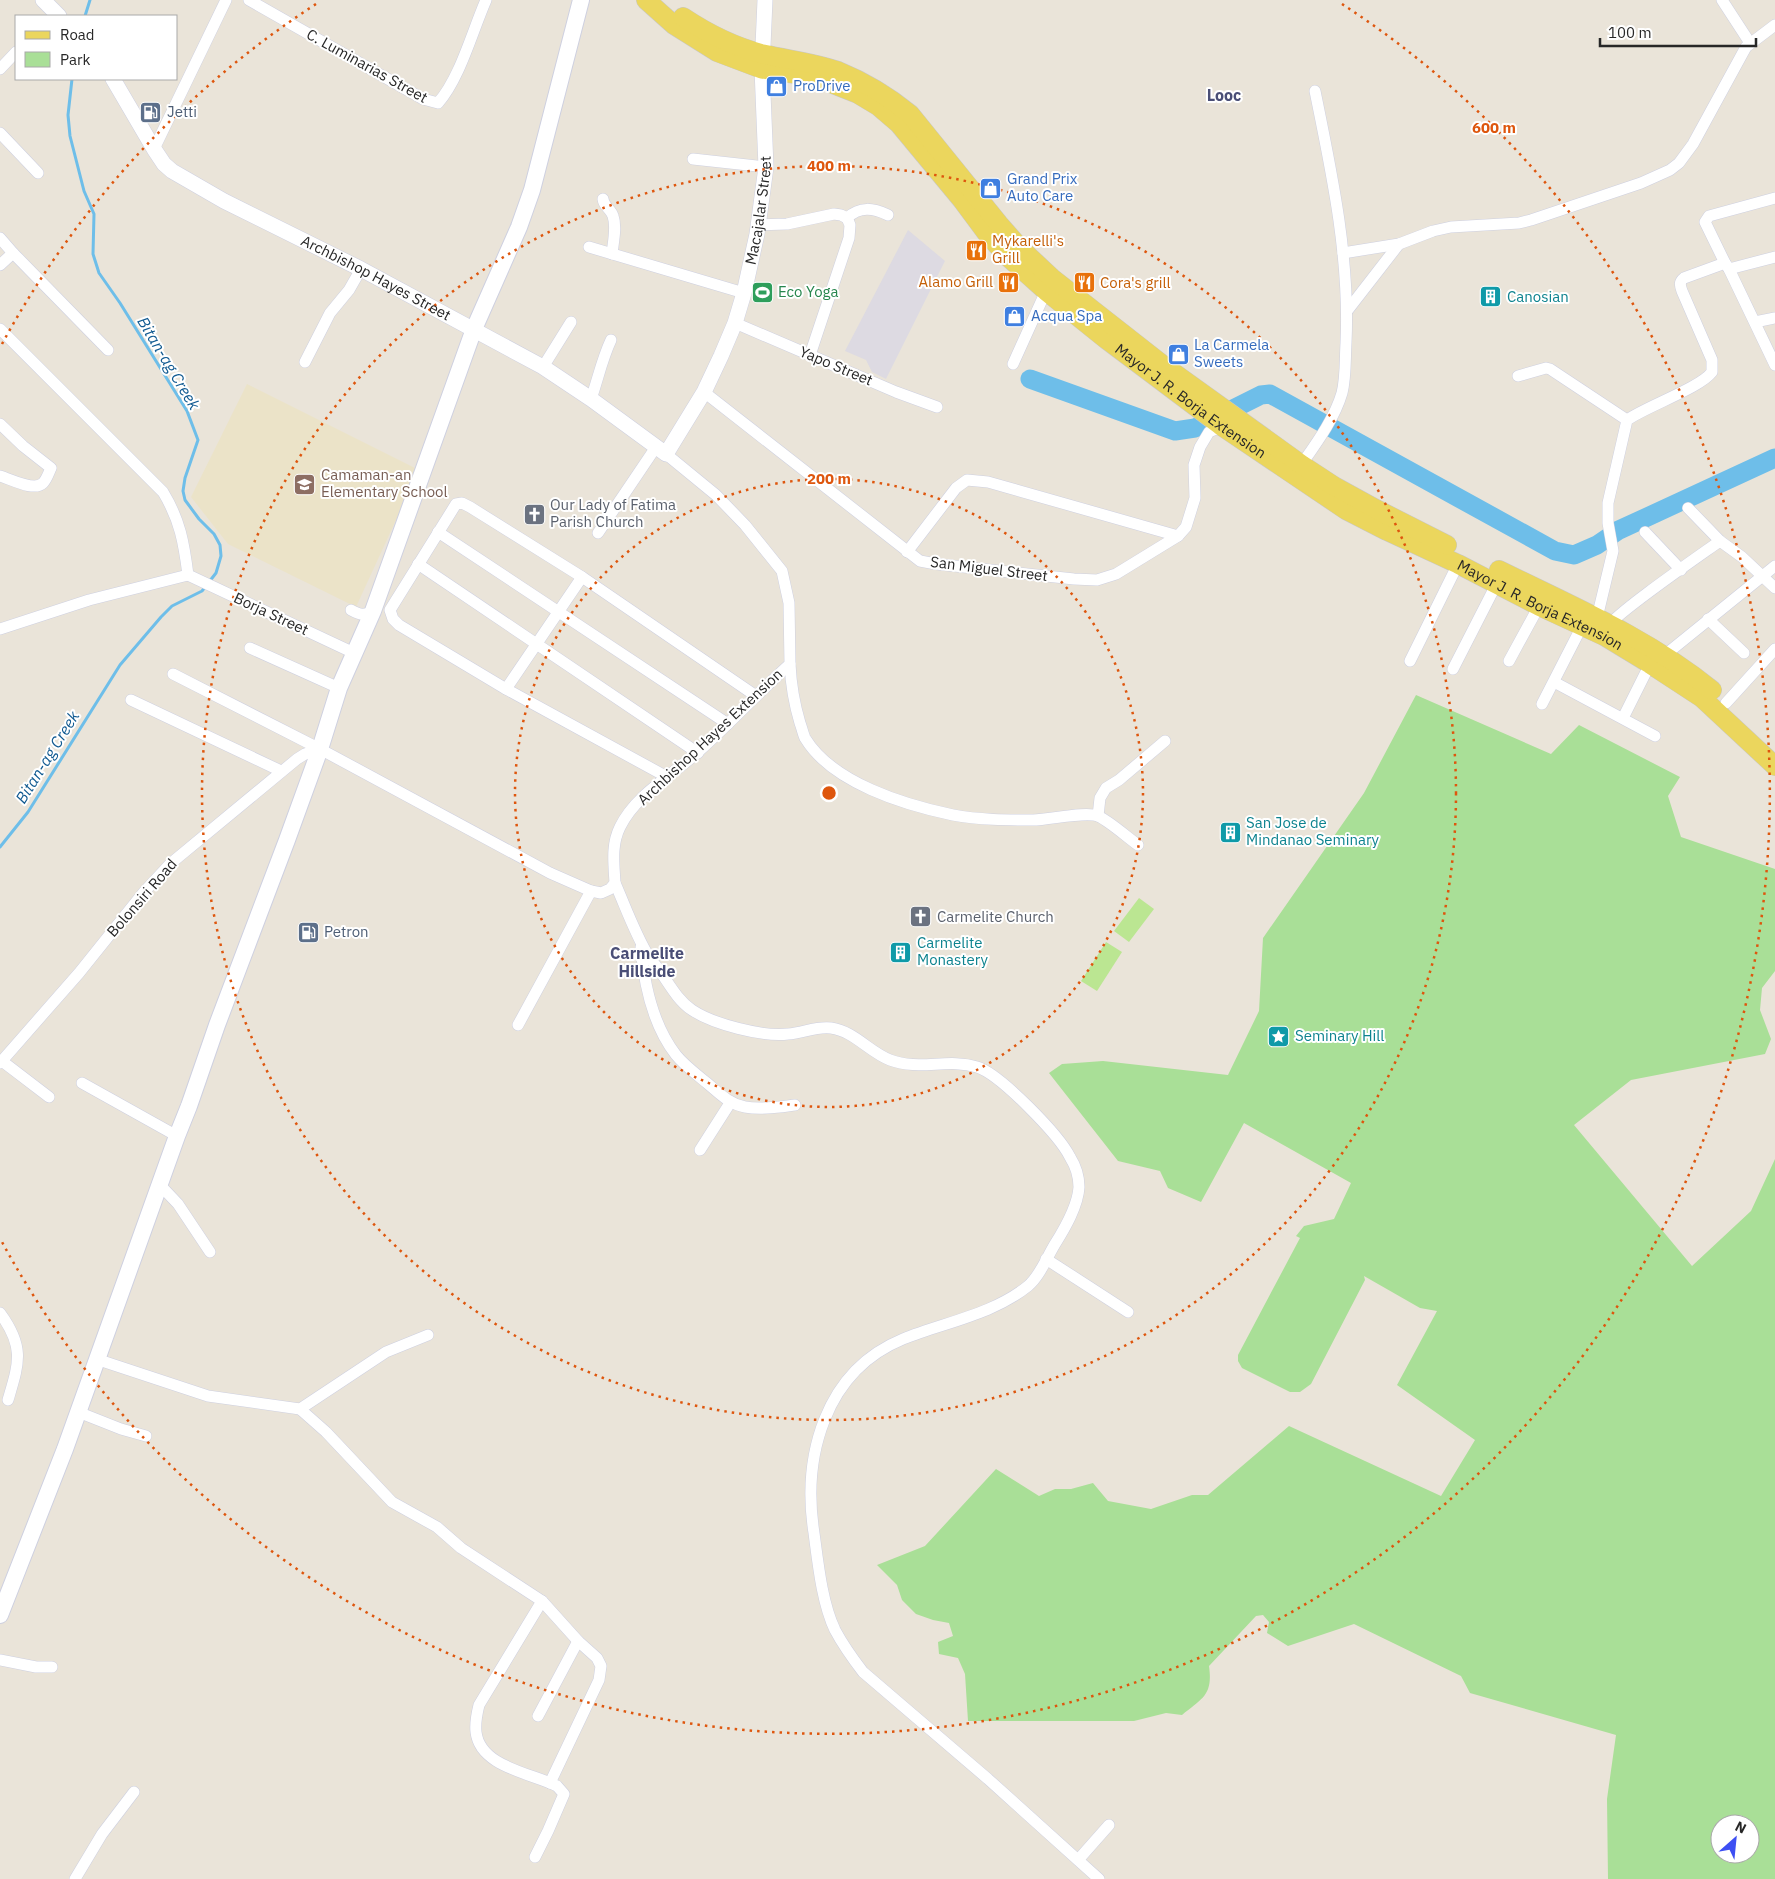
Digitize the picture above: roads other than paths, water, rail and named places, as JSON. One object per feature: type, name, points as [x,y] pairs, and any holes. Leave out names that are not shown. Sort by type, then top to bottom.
[{"type":"main road","points":[[0,1616],[78,1412],[189,1106],[312,751],[373,611],[474,329],[519,227],[532,190],[581,0]]},
{"type":"main road","name":"Mayor J. R. Borja Extension","points":[[646,0],[674,25],[716,52],[762,62],[803,61],[838,72],[876,89],[904,119],[967,195],[999,224],[1021,250],[1197,398]]},
{"type":"main road","name":"Mayor J. R. Borja Extension","points":[[664,0],[696,25],[762,62]]},
{"type":"main road","name":"Mayor J. R. Borja Extension","points":[[967,195],[988,235],[1008,257],[1046,292],[1107,340],[1197,398],[1298,470],[1346,510],[1439,548],[1658,659],[1706,693],[1726,703],[1775,749]]},
{"type":"main road","name":"Mayor J. R. Borja Extension","points":[[1439,548],[1458,564],[1539,606],[1597,627]]},
{"type":"main road","name":"Mayor J. R. Borja Extension","points":[[1706,693],[1775,766]]},
{"type":"street","points":[[43,0],[55,15]]},
{"type":"street","points":[[154,149],[226,0]]},
{"type":"street","name":"C. Luminarias Street","points":[[249,0],[423,99],[438,103],[457,72],[486,0]]},
{"type":"street","name":"Macajalar Street","points":[[661,450],[704,392],[735,323],[744,293],[758,225],[766,166],[762,62],[765,0]]},
{"type":"street","points":[[1722,0],[1750,43]]},
{"type":"street","points":[[1343,253],[1399,244],[1434,231],[1452,227],[1519,223],[1531,220],[1641,183],[1670,170],[1679,163],[1693,144],[1739,58],[1750,43],[1775,26]]},
{"type":"street","points":[[0,69],[15,53]]},
{"type":"street","name":"Archbishop Hayes Street","points":[[114,80],[164,164],[183,179],[361,269],[544,367],[591,398],[661,450]]},
{"type":"street","points":[[1298,470],[1331,420],[1344,382],[1347,311],[1343,253],[1337,207],[1315,91]]},
{"type":"street","points":[[0,133],[38,173]]},
{"type":"street","points":[[693,159],[766,166]]},
{"type":"street","points":[[1775,198],[1709,216],[1705,222],[1775,365]]},
{"type":"street","points":[[603,199],[614,220],[612,254]]},
{"type":"street","points":[[847,218],[852,214],[868,209],[877,210],[888,215]]},
{"type":"street","points":[[758,225],[787,224],[834,214],[847,218],[850,225],[849,238],[810,354]]},
{"type":"street","points":[[0,238],[108,350]]},
{"type":"street","points":[[1347,311],[1399,244]]},
{"type":"street","points":[[589,247],[744,293]]},
{"type":"street","points":[[0,265],[13,253]]},
{"type":"street","points":[[1597,627],[1611,563],[1613,544],[1608,523],[1608,503],[1627,420],[1640,411],[1703,380],[1712,372],[1712,360],[1680,284],[1684,278],[1727,266],[1775,257]]},
{"type":"street","points":[[305,362],[330,313],[349,290],[361,269]]},
{"type":"street","points":[[1013,364],[1046,292]]},
{"type":"street","points":[[1755,322],[1775,318]]},
{"type":"street","points":[[544,367],[571,322]]},
{"type":"street","name":"Yapo Street","points":[[735,323],[896,392],[937,406]]},
{"type":"street","points":[[0,329],[163,492],[172,507],[183,536],[188,575],[89,600],[0,629]]},
{"type":"street","points":[[591,398],[601,369],[604,353],[611,340]]},
{"type":"street","points":[[1518,376],[1546,368],[1550,369],[1627,420]]},
{"type":"street","name":"San Miguel Street","points":[[704,392],[920,561],[1097,580],[1116,574],[1178,536],[1186,526],[1193,508],[1195,498],[1194,465],[1200,446],[1209,432],[1228,421]]},
{"type":"street","points":[[0,424],[23,446],[54,470],[43,484],[38,486],[28,486],[0,476]]},
{"type":"street","points":[[598,533],[661,450]]},
{"type":"street","name":"Archbishop Hayes Extension","points":[[615,884],[613,855],[615,840],[620,827],[638,802],[698,752],[790,664],[789,603],[782,571],[745,525],[716,495],[661,450]]},
{"type":"street","points":[[907,552],[956,488],[967,480],[988,482],[1178,536]]},
{"type":"street","points":[[667,777],[506,689],[399,625],[393,619],[390,610],[456,504],[462,503],[582,577],[756,696]]},
{"type":"street","points":[[1688,508],[1720,541],[1742,557],[1775,588]]},
{"type":"street","points":[[438,532],[728,724]]},
{"type":"street","points":[[1645,532],[1681,570]]},
{"type":"street","points":[[1542,704],[1554,682],[1597,627],[1624,611],[1720,541]]},
{"type":"street","points":[[418,564],[536,646],[698,752]]},
{"type":"street","points":[[1410,661],[1458,564]]},
{"type":"street","points":[[1623,718],[1658,659],[1775,566]]},
{"type":"street","name":"Borja Street","points":[[188,575],[354,653]]},
{"type":"street","points":[[506,689],[582,577]]},
{"type":"street","points":[[1453,669],[1497,583]]},
{"type":"street","points":[[1509,661],[1539,606]]},
{"type":"street","points":[[351,610],[366,615],[373,611]]},
{"type":"street","points":[[1708,619],[1744,653]]},
{"type":"street","points":[[250,648],[339,688]]},
{"type":"street","points":[[1726,703],[1775,649]]},
{"type":"street","points":[[790,664],[792,697],[804,737],[832,767],[862,787],[892,798],[954,815],[995,820],[1040,820],[1090,814],[1098,816],[1138,845]]},
{"type":"street","points":[[173,674],[312,751],[550,873],[601,894],[615,884],[651,959],[679,998],[704,1017],[759,1033],[790,1034],[823,1027],[843,1030],[880,1056],[893,1061],[924,1066],[963,1064],[981,1068],[1031,1109],[1069,1155],[1078,1178],[1077,1197],[1063,1231],[1031,1284],[1002,1303],[980,1313],[905,1338],[881,1349],[864,1362],[844,1385],[826,1415],[812,1457],[810,1508],[826,1600],[834,1627],[846,1650],[863,1672],[988,1779],[1099,1879]]},
{"type":"street","points":[[1554,682],[1655,736]]},
{"type":"street","points":[[131,700],[281,771]]},
{"type":"street","points":[[1098,816],[1100,798],[1106,788],[1119,780],[1165,741]]},
{"type":"street","name":"Bolonsiri Road","points":[[1,1062],[79,973],[144,892],[170,864],[281,771],[312,751]]},
{"type":"street","points":[[518,1025],[590,891]]},
{"type":"street","points":[[641,941],[648,996],[660,1029],[676,1056],[730,1103],[759,1108],[795,1105]]},
{"type":"street","points":[[1,1062],[49,1097]]},
{"type":"street","points":[[82,1083],[177,1136]]},
{"type":"street","points":[[700,1150],[730,1103]]},
{"type":"street","points":[[160,1185],[178,1204],[210,1252]]},
{"type":"street","points":[[1046,1259],[1128,1312]]},
{"type":"street","points":[[0,1313],[8,1324],[18,1350],[17,1369],[8,1400]]},
{"type":"street","points":[[300,1409],[386,1352],[428,1335]]},
{"type":"street","points":[[96,1359],[208,1396],[300,1409],[326,1432],[392,1502],[437,1527],[461,1548],[542,1601],[578,1641],[597,1658],[602,1666],[599,1680],[550,1783]]},
{"type":"street","points":[[78,1412],[121,1429],[146,1436]]},
{"type":"street","points":[[534,1857],[564,1794],[557,1786],[496,1762],[484,1752],[476,1734],[479,1705],[542,1601]]},
{"type":"street","points":[[538,1716],[578,1641]]},
{"type":"street","points":[[0,1660],[36,1667],[52,1667]]},
{"type":"street","points":[[75,1879],[102,1834],[134,1792]]},
{"type":"street","points":[[1078,1860],[1109,1825]]},
{"type":"waterway","name":"Bitan-ag Creek","points":[[85,15],[90,0]]},
{"type":"waterway","name":"Bitan-ag Creek","points":[[0,847],[28,812],[120,665],[172,606],[202,591],[216,573],[221,556],[220,545],[214,534],[199,519],[185,500],[183,491],[185,478],[198,440],[187,411],[120,303],[99,273],[93,254],[94,214],[84,191],[70,136],[68,115],[72,80]]},
{"type":"waterway","points":[[1030,379],[1175,431],[1195,428],[1261,395],[1270,394],[1555,551],[1574,555],[1597,545],[1619,530],[1775,458]]},
{"type":"place","name":"ProDrive","points":[[777,86]]},
{"type":"place","name":"Jetti","points":[[151,112]]},
{"type":"place","name":"Grand Prix Auto Care","points":[[991,188]]},
{"type":"place","name":"Mykarelli's Grill","points":[[976,250]]},
{"type":"place","name":"Alamo Grill","points":[[1009,282]]},
{"type":"place","name":"Cora's grill","points":[[1084,283]]},
{"type":"place","name":"Eco Yoga","points":[[762,292]]},
{"type":"place","name":"Canosian","points":[[1491,297]]},
{"type":"place","name":"Acqua Spa","points":[[1015,316]]},
{"type":"place","name":"La Carmela Sweets","points":[[1178,354]]},
{"type":"place","name":"Camaman-an Elementary School","points":[[305,484]]},
{"type":"place","name":"Our Lady of Fatima Parish Church","points":[[534,514]]},
{"type":"place","name":"San Jose de Mindanao Seminary","points":[[1230,832]]},
{"type":"place","name":"Carmelite Church","points":[[921,917]]},
{"type":"place","name":"Petron","points":[[308,932]]},
{"type":"place","name":"Carmelite Monastery","points":[[901,952]]},
{"type":"place","name":"Seminary Hill","points":[[1279,1036]]},
{"type":"district","name":"Looc","points":[[1224,95]]},
{"type":"district","name":"Carmelite Hillside","points":[[647,962]]}]
